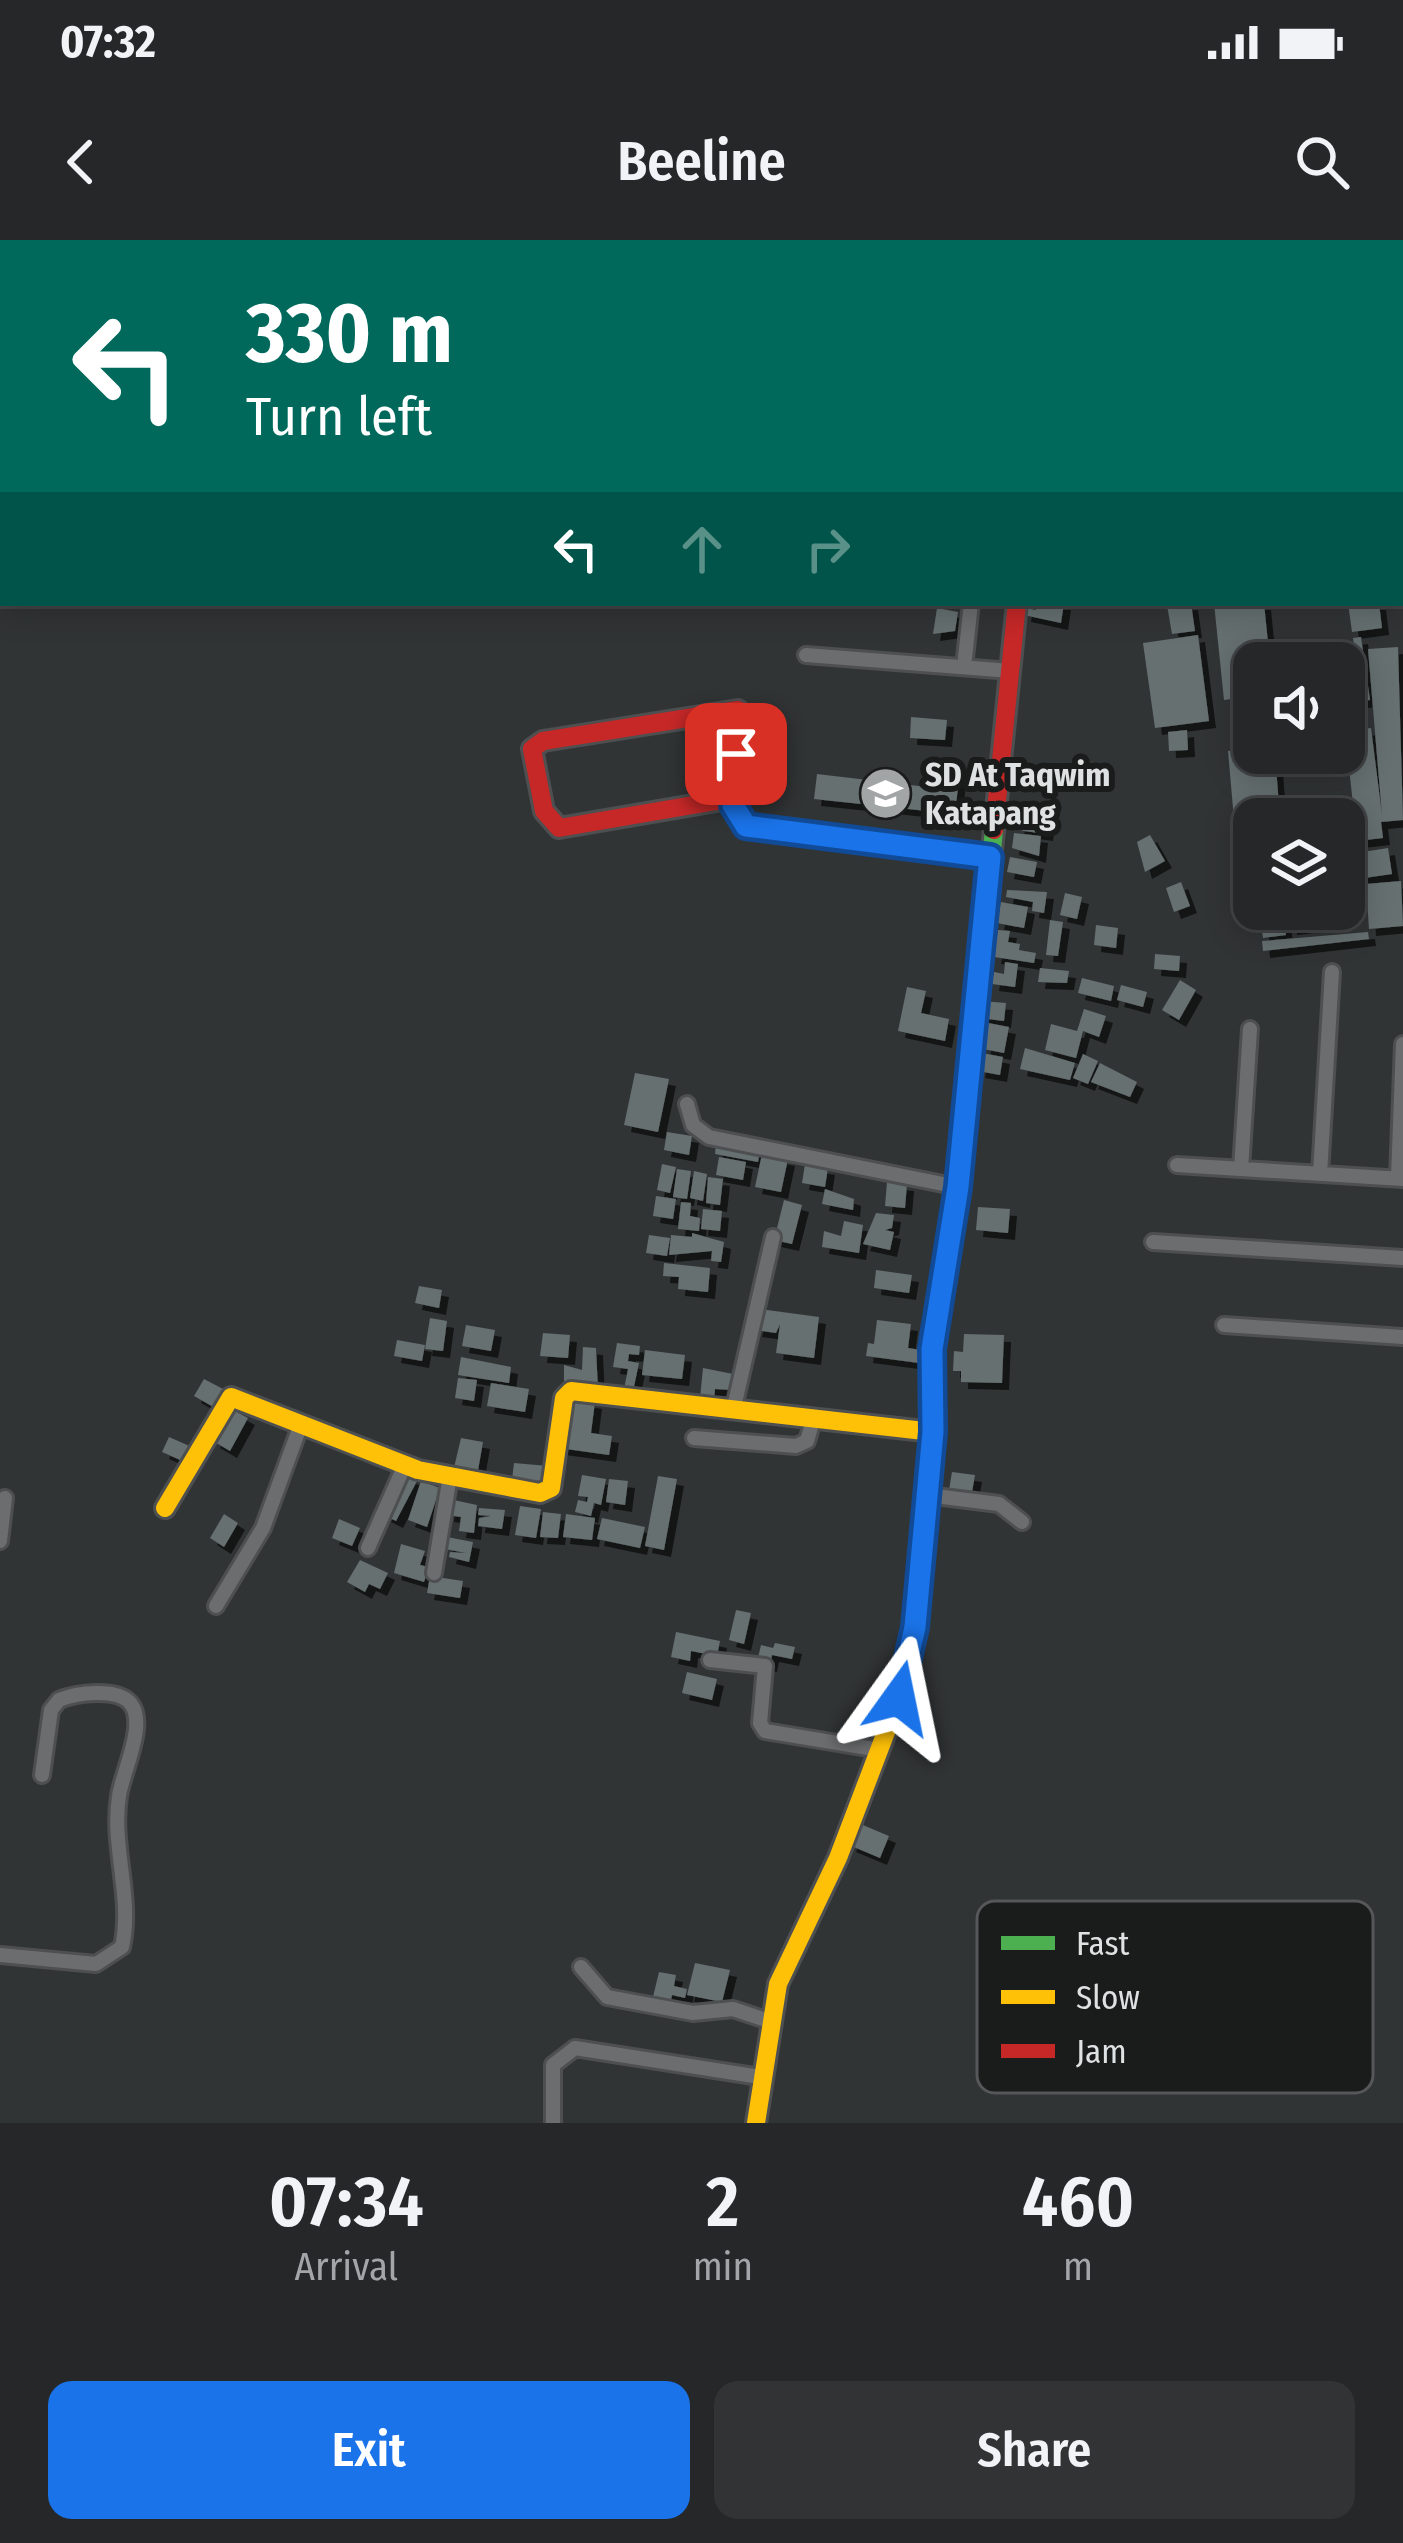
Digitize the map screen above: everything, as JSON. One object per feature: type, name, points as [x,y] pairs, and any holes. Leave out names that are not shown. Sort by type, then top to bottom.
[{"type":"street","points":[[964,668],[971,606]]},
{"type":"street","points":[[756,2123],[769,2021],[790,1953],[838,1858],[880,1750],[899,1698],[915,1627],[933,1432],[932,1349],[958,1187],[1018,606]]},
{"type":"street","points":[[806,655],[1011,671]]},
{"type":"street","points":[[734,798],[559,828],[544,811],[532,748],[543,741],[738,710],[734,798],[746,826],[990,857]]},
{"type":"street","points":[[1320,1174],[1332,972]]},
{"type":"street","points":[[1241,1169],[1250,1029]]},
{"type":"street","points":[[1178,1165],[1400,1179],[1403,1044]]},
{"type":"street","points":[[687,1104],[693,1125],[709,1137],[958,1187]]},
{"type":"street","points":[[734,1407],[773,1237]]},
{"type":"street","points":[[1153,1242],[1403,1258]]},
{"type":"street","points":[[1224,1325],[1403,1336]]},
{"type":"street","points":[[165,1508],[229,1398],[403,1469],[449,1482],[546,1492],[564,1398],[572,1391],[933,1432]]},
{"type":"street","points":[[694,1438],[796,1447],[807,1441],[814,1417]]},
{"type":"street","points":[[216,1606],[262,1528],[300,1426]]},
{"type":"street","points":[[368,1548],[403,1469]]},
{"type":"street","points":[[434,1573],[449,1482]]},
{"type":"street","points":[[927,1496],[999,1504],[1022,1522]]},
{"type":"street","points":[[0,1541],[5,1498]]},
{"type":"street","points":[[710,1660],[765,1666],[760,1723],[765,1731],[880,1750]]},
{"type":"street","points":[[0,1954],[96,1964],[122,1947],[116,1835],[118,1796],[136,1718],[131,1703],[121,1696],[92,1694],[59,1700],[51,1710],[42,1775]]},
{"type":"street","points":[[581,1967],[607,1997],[693,2014],[733,2009],[769,2021]]},
{"type":"street","points":[[553,2123],[553,2065],[575,2048],[760,2077]]},
{"type":"building","points":[[1037,606],[1064,606],[1061,623],[1024,615],[1025,608],[1036,610]]},
{"type":"building","points":[[1167,606],[1191,606],[1195,631],[1172,634]]},
{"type":"building","points":[[1214,606],[1264,606],[1268,642],[1233,642],[1233,699],[1224,700]]},
{"type":"building","points":[[1348,606],[1379,606],[1382,628],[1352,632]]},
{"type":"building","points":[[937,608],[958,612],[955,631],[933,634]]},
{"type":"building","points":[[1198,635],[1209,721],[1155,728],[1143,643]]},
{"type":"building","points":[[1398,647],[1403,820],[1381,822],[1383,838],[1365,840],[1365,798],[1352,798],[1350,774],[1365,774],[1365,729],[1371,728],[1382,815],[1368,649]]},
{"type":"building","points":[[911,717],[947,720],[945,740],[910,738]]},
{"type":"building","points":[[1187,730],[1188,750],[1169,751],[1168,732]]},
{"type":"building","points":[[1228,751],[1233,751],[1233,774],[1277,774],[1278,798],[1233,798],[1233,808]]},
{"type":"building","name":"SD At Taqwim Katapang","points":[[930,766],[960,769],[955,814],[814,799],[817,774],[927,787]]},
{"type":"building","points":[[1020,806],[1049,809],[1046,834],[1017,830]]},
{"type":"building","points":[[1014,833],[1041,836],[1039,856],[1012,848]]},
{"type":"building","points":[[1150,835],[1165,861],[1145,872],[1137,842]]},
{"type":"building","points":[[1388,848],[1392,874],[1365,878],[1365,852]]},
{"type":"building","points":[[1010,857],[1037,862],[1034,877],[1007,872]]},
{"type":"building","points":[[1401,881],[1403,926],[1369,929],[1366,884]]},
{"type":"building","points":[[1181,882],[1190,906],[1174,912],[1166,888]]},
{"type":"building","points":[[1007,890],[1047,892],[1044,913],[1032,911],[1033,902],[1006,897]]},
{"type":"building","points":[[1065,893],[1082,897],[1077,919],[1060,915]]},
{"type":"building","points":[[1001,902],[1028,907],[1024,928],[997,923]]},
{"type":"building","points":[[1050,920],[1063,922],[1058,956],[1046,955]]},
{"type":"building","points":[[1096,925],[1118,928],[1116,948],[1094,945]]},
{"type":"building","points":[[998,930],[1010,931],[1008,942],[1020,944],[1019,950],[1036,953],[1034,963],[994,957]]},
{"type":"building","points":[[1262,930],[1285,930],[1286,935],[1263,938]]},
{"type":"building","points":[[1368,932],[1369,939],[1263,951],[1262,941]]},
{"type":"building","points":[[1155,954],[1180,956],[1179,971],[1154,969]]},
{"type":"building","points":[[1005,962],[1018,964],[1015,987],[992,984],[994,972],[1004,974]]},
{"type":"building","points":[[1040,968],[1069,971],[1067,983],[1038,982]]},
{"type":"building","points":[[1082,978],[1114,986],[1111,1001],[1078,993]]},
{"type":"building","points":[[1180,980],[1196,990],[1179,1020],[1162,1010]]},
{"type":"building","points":[[1121,985],[1147,992],[1143,1007],[1117,1000]]},
{"type":"building","points":[[907,987],[926,991],[921,1013],[949,1019],[945,1041],[898,1031]]},
{"type":"building","points":[[982,1001],[1006,1003],[1004,1021],[980,1018]]},
{"type":"building","points":[[1084,1009],[1106,1016],[1099,1037],[1083,1031],[1076,1058],[1045,1050],[1051,1024],[1077,1031]]},
{"type":"building","points":[[988,1023],[1009,1027],[1004,1053],[983,1049]]},
{"type":"building","points":[[1025,1048],[1075,1063],[1070,1080],[1020,1069]]},
{"type":"building","points":[[982,1053],[1003,1057],[1000,1075],[978,1071]]},
{"type":"building","points":[[1083,1054],[1098,1061],[1088,1084],[1073,1078]]},
{"type":"building","points":[[1100,1063],[1137,1082],[1130,1097],[1091,1082]]},
{"type":"building","points":[[635,1073],[669,1079],[658,1132],[624,1125]]},
{"type":"building","points":[[667,1132],[692,1136],[689,1155],[664,1150]]},
{"type":"building","points":[[716,1144],[760,1151],[758,1162],[715,1154]]},
{"type":"building","points":[[762,1154],[788,1159],[781,1192],[755,1187]]},
{"type":"building","points":[[719,1157],[746,1162],[743,1180],[716,1175]]},
{"type":"building","points":[[662,1164],[676,1167],[670,1193],[657,1190]]},
{"type":"building","points":[[805,1164],[828,1168],[825,1187],[802,1183]]},
{"type":"building","points":[[677,1169],[691,1171],[687,1199],[673,1197]]},
{"type":"building","points":[[694,1171],[707,1174],[703,1201],[690,1198]]},
{"type":"building","points":[[708,1177],[723,1179],[720,1205],[706,1203]]},
{"type":"building","points":[[887,1182],[907,1184],[905,1208],[885,1206]]},
{"type":"building","points":[[825,1189],[854,1199],[853,1210],[822,1204]]},
{"type":"building","points":[[656,1196],[676,1199],[673,1219],[653,1216]]},
{"type":"building","points":[[784,1200],[802,1205],[792,1244],[774,1240]]},
{"type":"building","points":[[681,1202],[691,1203],[690,1216],[700,1218],[699,1231],[678,1229]]},
{"type":"building","points":[[978,1207],[1010,1209],[1008,1233],[976,1230]]},
{"type":"building","points":[[703,1209],[722,1211],[720,1231],[701,1229]]},
{"type":"building","points":[[876,1213],[894,1215],[892,1228],[885,1230],[894,1232],[890,1250],[863,1244]]},
{"type":"building","points":[[844,1221],[863,1225],[859,1253],[822,1247],[824,1231],[841,1236]]},
{"type":"building","points":[[692,1233],[724,1242],[721,1262],[711,1261],[712,1251],[669,1255],[671,1235],[692,1237]]},
{"type":"building","points":[[649,1235],[670,1238],[667,1256],[646,1253]]},
{"type":"building","points":[[664,1263],[710,1268],[708,1292],[678,1289],[679,1277],[663,1276]]},
{"type":"building","points":[[876,1270],[912,1275],[909,1293],[874,1288]]},
{"type":"building","points":[[419,1286],[442,1290],[439,1308],[415,1303]]},
{"type":"building","points":[[760,1309],[819,1317],[814,1358],[776,1353],[780,1324],[776,1333],[755,1330]]},
{"type":"building","points":[[430,1318],[447,1321],[443,1351],[425,1349]]},
{"type":"building","points":[[877,1320],[911,1324],[908,1348],[921,1350],[919,1363],[866,1356],[868,1343],[874,1344]]},
{"type":"building","points":[[466,1325],[495,1330],[491,1351],[462,1346]]},
{"type":"building","points":[[543,1333],[570,1335],[568,1358],[540,1356]]},
{"type":"building","points":[[964,1334],[1004,1335],[1002,1383],[961,1382],[961,1371],[953,1371],[954,1351],[963,1352]]},
{"type":"building","points":[[397,1340],[425,1345],[422,1361],[394,1356]]},
{"type":"building","points":[[617,1343],[640,1346],[639,1355],[629,1354],[628,1361],[639,1363],[633,1391],[624,1389],[628,1369],[613,1367]]},
{"type":"building","points":[[583,1347],[596,1348],[598,1390],[564,1389],[564,1365],[582,1370]]},
{"type":"building","points":[[645,1350],[685,1355],[682,1379],[642,1375]]},
{"type":"building","points":[[461,1357],[511,1367],[509,1383],[458,1375]]},
{"type":"building","points":[[703,1368],[733,1374],[731,1390],[715,1389],[714,1399],[700,1398]]},
{"type":"building","points":[[458,1378],[477,1380],[474,1401],[455,1398]]},
{"type":"building","points":[[204,1379],[227,1391],[217,1409],[194,1396]]},
{"type":"building","points":[[491,1383],[529,1389],[525,1412],[487,1406]]},
{"type":"building","points":[[566,1397],[595,1402],[591,1433],[612,1436],[609,1455],[559,1448]]},
{"type":"building","points":[[231,1409],[248,1418],[230,1451],[213,1441]]},
{"type":"building","points":[[169,1437],[194,1448],[187,1463],[162,1452]]},
{"type":"building","points":[[461,1438],[483,1442],[477,1476],[452,1476]]},
{"type":"building","points":[[514,1463],[548,1466],[545,1491],[520,1489],[521,1481],[512,1480]]},
{"type":"building","points":[[952,1472],[975,1475],[971,1498],[949,1490]]},
{"type":"building","points":[[406,1475],[417,1481],[396,1521],[384,1515]]},
{"type":"building","points":[[582,1475],[606,1479],[601,1505],[594,1503],[591,1516],[575,1512],[578,1500],[587,1502],[588,1497],[578,1496]]},
{"type":"building","points":[[658,1476],[677,1479],[664,1550],[645,1546]]},
{"type":"building","points":[[609,1479],[628,1481],[625,1505],[606,1502]]},
{"type":"building","points":[[421,1481],[440,1488],[427,1527],[408,1520]]},
{"type":"building","points":[[449,1499],[477,1505],[474,1533],[459,1531],[461,1517],[447,1515]]},
{"type":"building","points":[[520,1506],[541,1509],[536,1538],[515,1535]]},
{"type":"building","points":[[479,1508],[505,1510],[502,1529],[478,1526],[479,1518],[491,1516],[478,1515]]},
{"type":"building","points":[[543,1512],[561,1514],[558,1538],[540,1537]]},
{"type":"building","points":[[224,1514],[238,1523],[224,1547],[210,1538]]},
{"type":"building","points":[[566,1514],[595,1518],[592,1540],[563,1537]]},
{"type":"building","points":[[602,1518],[645,1527],[640,1548],[597,1539]]},
{"type":"building","points":[[339,1519],[360,1528],[352,1546],[332,1538]]},
{"type":"building","points":[[447,1537],[473,1542],[469,1562],[449,1557],[450,1552],[466,1553],[445,1549]]},
{"type":"building","points":[[401,1544],[425,1551],[420,1565],[429,1567],[424,1582],[394,1573]]},
{"type":"building","points":[[360,1560],[388,1573],[380,1589],[369,1584],[365,1592],[347,1582]]},
{"type":"building","points":[[430,1576],[463,1581],[460,1598],[427,1593]]},
{"type":"building","points":[[736,1610],[751,1613],[744,1644],[729,1640]]},
{"type":"building","points":[[676,1632],[720,1641],[717,1656],[691,1651],[690,1661],[671,1657]]},
{"type":"building","points":[[775,1643],[795,1647],[792,1659],[772,1655],[770,1665],[757,1662],[761,1645],[773,1648]]},
{"type":"building","points":[[687,1672],[717,1679],[712,1700],[682,1693]]},
{"type":"building","points":[[858,1823],[889,1836],[880,1858],[849,1845]]},
{"type":"building","points":[[695,1963],[730,1970],[722,2002],[687,1995]]},
{"type":"building","points":[[659,1972],[676,1975],[674,1986],[687,1989],[685,1998],[672,1995],[670,2005],[652,2001]]},
{"type":"traffic: fast","points":[[925,1514],[933,1432],[932,1349],[958,1187],[994,830]]},
{"type":"traffic: slow","points":[[737,734],[734,798],[746,826],[990,857]]},
{"type":"traffic: slow","points":[[165,1508],[231,1397],[418,1470],[540,1493],[551,1488],[564,1398],[571,1391],[933,1432]]},
{"type":"traffic: slow","points":[[756,2123],[778,1984],[838,1858],[899,1698],[915,1627],[925,1514]]},
{"type":"traffic: jam","points":[[994,830],[1017,606]]},
{"type":"traffic: jam","points":[[734,798],[559,828],[544,811],[532,749],[543,741],[738,710],[737,734]]},
{"type":"place","name":"SD At Taqwim Katapang","points":[[886,793]]},
{"type":"route","points":[[736,754],[733,805],[746,826],[990,857],[958,1187],[932,1349],[933,1432],[915,1627],[899,1698]]}]
